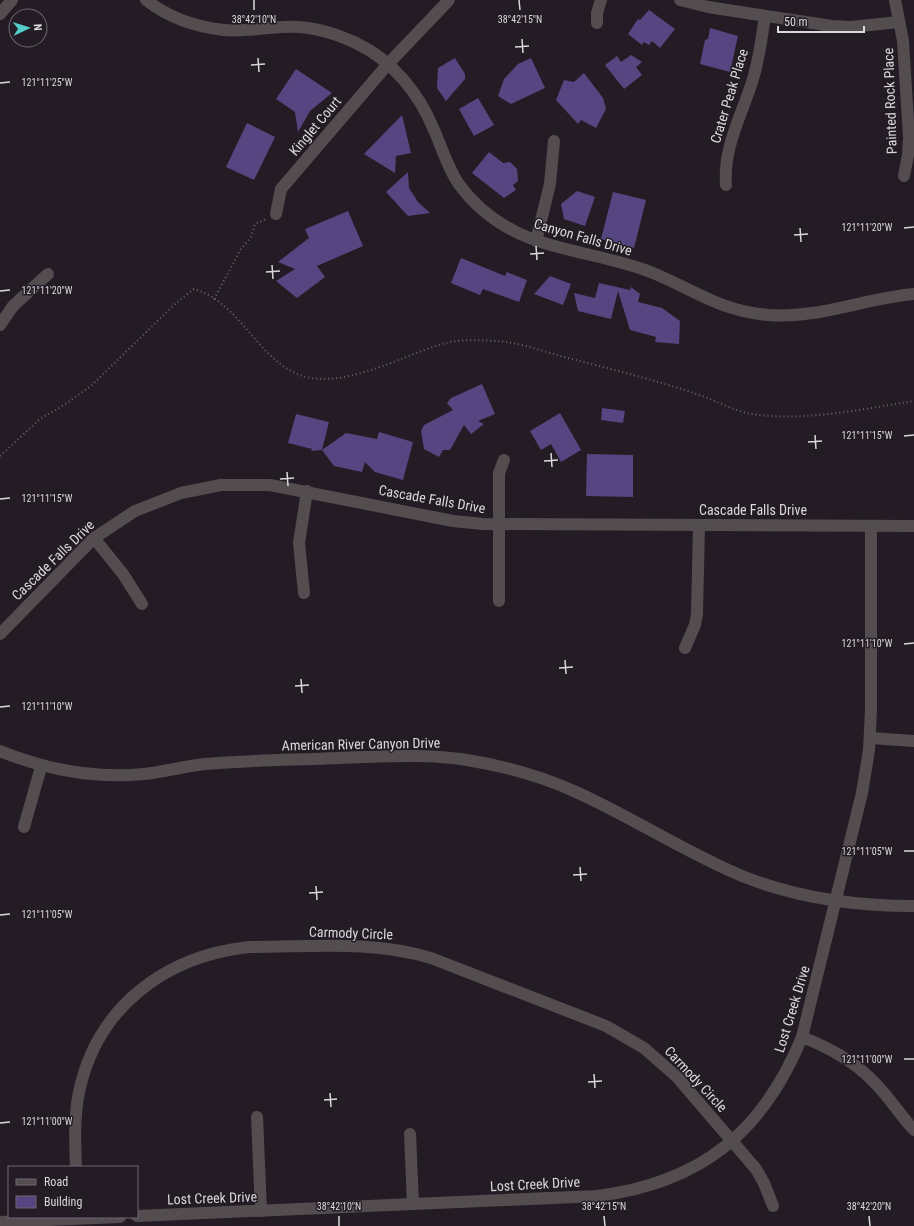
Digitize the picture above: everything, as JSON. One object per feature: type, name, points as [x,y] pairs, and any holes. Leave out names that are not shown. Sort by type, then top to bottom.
[{"type":"street","points":[[0,14],[12,0]]},
{"type":"street","name":"Canyon Falls Drive","points":[[146,0],[170,15],[207,27],[225,30],[250,30],[284,26],[325,31],[356,43],[388,64],[400,75],[418,99],[434,130],[449,168],[474,202],[499,223],[536,241],[644,270],[662,277],[713,303],[750,313],[788,315],[914,294]]},
{"type":"street","name":"Kinglet Court","points":[[276,214],[281,189],[388,64],[449,0]]},
{"type":"street","points":[[597,23],[597,13],[601,0]]},
{"type":"street","points":[[680,0],[708,7],[832,26],[858,26],[899,22]]},
{"type":"street","name":"Painted Rock Place","points":[[895,0],[903,41],[909,137],[908,155],[904,176]]},
{"type":"street","name":"Crater Peak Place","points":[[726,185],[726,160],[753,79],[765,16]]},
{"type":"street","points":[[536,241],[550,184],[554,141]]},
{"type":"street","points":[[0,325],[13,306],[48,274]]},
{"type":"street","points":[[499,601],[499,473],[504,460]]},
{"type":"street","name":"Cascade Falls Drive","points":[[0,634],[94,538],[135,511],[157,500],[199,488],[221,485],[270,485],[453,521],[499,525],[914,526]]},
{"type":"street","points":[[304,593],[299,543],[307,492]]},
{"type":"street","points":[[685,648],[695,625],[697,614],[699,525]]},
{"type":"street","name":"Lost Creek Drive","points":[[138,1216],[597,1196],[622,1193],[669,1179],[705,1160],[732,1141],[763,1108],[778,1088],[790,1067],[802,1037],[862,793],[870,738],[871,526]]},
{"type":"street","points":[[94,538],[123,574],[142,604]]},
{"type":"street","points":[[870,738],[914,741]]},
{"type":"street","name":"American River Canyon Drive","points":[[0,751],[41,766],[70,773],[118,776],[234,762],[405,756],[471,761],[521,772],[576,792],[715,864],[742,876],[808,896],[836,901],[914,906]]},
{"type":"street","points":[[24,827],[41,766]]},
{"type":"street","name":"Carmody Circle","points":[[76,1166],[75,1130],[79,1092],[91,1055],[110,1022],[136,994],[167,971],[193,959],[211,953],[249,948],[366,946],[410,952],[606,1026],[626,1036],[661,1061],[677,1077],[756,1169],[764,1183],[773,1206]]},
{"type":"street","points":[[802,1037],[838,1053],[853,1064],[875,1083],[914,1130]]},
{"type":"street","points":[[257,1117],[261,1211]]},
{"type":"street","points":[[410,1134],[413,1204]]},
{"type":"street","points":[[0,1222],[78,1218]]},
{"type":"path","points":[[214,299],[237,256],[251,237],[255,224],[276,214]]},
{"type":"path","points":[[0,456],[41,418],[58,409],[92,386],[176,303],[194,289],[207,292],[214,299],[229,309],[277,362],[297,374],[322,379],[362,374],[443,344],[463,340],[498,341],[634,375],[696,393],[750,414],[771,416],[832,413],[914,401]]},
{"type":"building","points":[[649,10],[675,29],[660,48],[652,41],[649,45],[644,42],[642,45],[628,34],[638,19],[640,20]]},
{"type":"building","points":[[710,28],[738,36],[730,72],[700,64],[705,40],[708,39]]},
{"type":"building","points":[[631,55],[642,62],[636,67],[642,75],[624,89],[605,65],[617,56],[621,62]]},
{"type":"building","points":[[455,58],[465,74],[465,79],[446,101],[437,88],[438,68]]},
{"type":"building","points":[[531,58],[545,88],[511,104],[498,96],[504,79],[518,64]]},
{"type":"building","points":[[296,69],[332,93],[310,111],[298,132],[295,112],[276,99]]},
{"type":"building","points":[[584,73],[603,98],[606,109],[596,128],[581,120],[578,124],[556,100],[564,80],[574,82]]},
{"type":"building","points":[[478,98],[494,125],[474,136],[459,109]]},
{"type":"building","points":[[402,115],[411,153],[396,156],[395,173],[364,154]]},
{"type":"building","points":[[247,123],[275,137],[254,180],[226,167]]},
{"type":"building","points":[[489,152],[503,163],[510,162],[517,169],[518,181],[513,185],[516,190],[504,198],[472,173]]},
{"type":"building","points":[[408,172],[409,188],[418,202],[430,213],[408,216],[386,192]]},
{"type":"building","points":[[577,191],[595,197],[585,226],[564,219],[561,204]]},
{"type":"building","points":[[613,192],[646,200],[634,248],[601,239]]},
{"type":"building","points":[[348,211],[363,246],[317,266],[325,277],[297,298],[276,281],[295,269],[278,262],[309,238],[305,229]]},
{"type":"building","points":[[461,258],[505,276],[507,272],[527,280],[519,302],[483,289],[480,295],[451,283]]},
{"type":"building","points":[[550,276],[571,284],[563,305],[534,294]]},
{"type":"building","points":[[599,283],[630,290],[631,287],[640,294],[638,302],[662,308],[680,321],[679,344],[655,342],[656,337],[630,330],[618,291],[611,319],[578,311],[574,293],[595,298]]},
{"type":"building","points":[[482,384],[495,414],[478,421],[484,424],[471,434],[464,425],[450,450],[443,450],[439,457],[424,449],[421,431],[424,425],[453,410],[447,403],[451,398]]},
{"type":"building","points":[[602,408],[625,411],[623,423],[601,420]]},
{"type":"building","points":[[560,413],[581,450],[561,462],[551,444],[541,450],[530,431]]},
{"type":"building","points":[[296,414],[329,422],[322,450],[311,451],[312,449],[288,443]]},
{"type":"building","points":[[379,432],[413,442],[403,480],[375,472],[365,462],[362,472],[334,466],[322,450],[346,433],[377,439]]},
{"type":"building","points":[[587,454],[633,455],[633,497],[586,496]]}]
